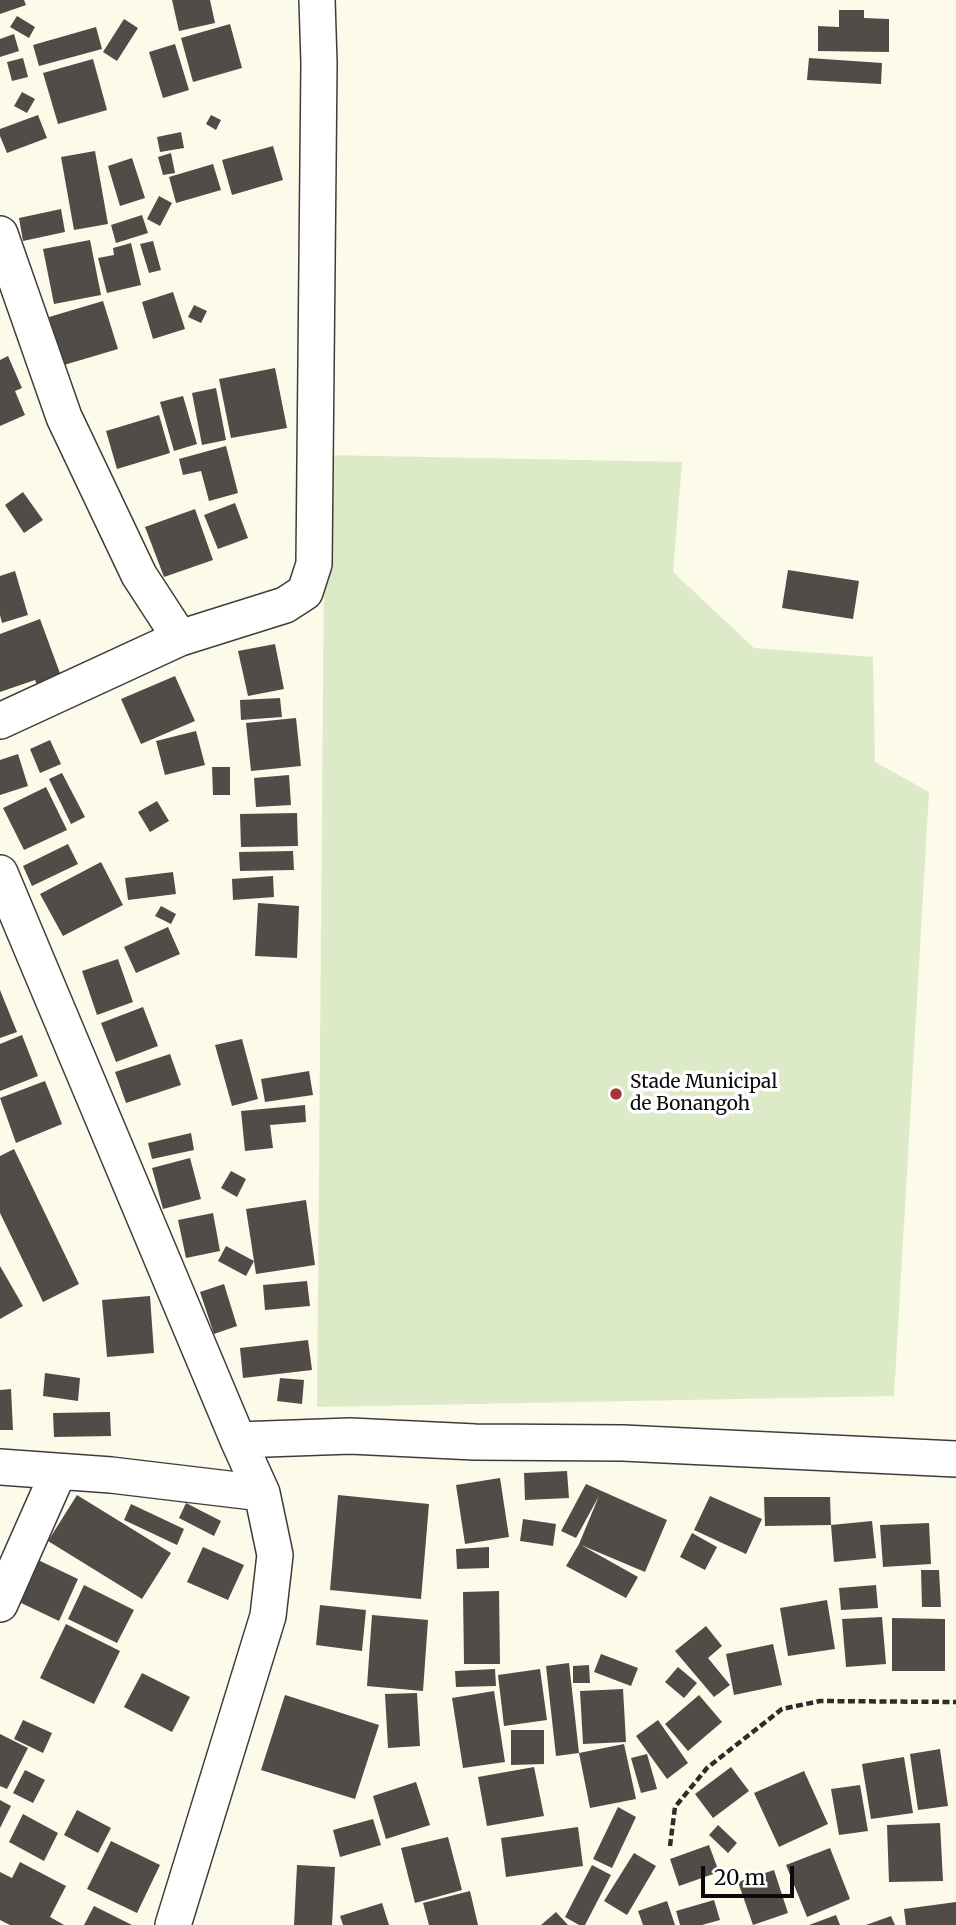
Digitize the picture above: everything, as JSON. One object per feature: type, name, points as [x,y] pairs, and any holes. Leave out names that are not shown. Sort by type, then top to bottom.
[{"type":"street","points":[[0,721],[180,638],[285,606],[305,592],[314,564],[313,421],[319,63],[317,0]]},
{"type":"street","points":[[0,234],[64,417],[139,575],[180,638]]},
{"type":"street","points":[[0,873],[262,1493],[275,1555],[268,1616],[173,1925]]},
{"type":"street","points":[[238,1440],[350,1436],[475,1442],[624,1443],[956,1459]]},
{"type":"street","points":[[0,1467],[111,1475],[262,1493]]},
{"type":"street","points":[[0,1604],[58,1473]]},
{"type":"path","points":[[670,1846],[675,1807],[699,1777],[782,1709],[820,1701],[956,1702]]},
{"type":"green space","name":"Stade Municipal de Bonangoh","points":[[325,455],[682,462],[673,572],[754,648],[873,657],[875,762],[929,792],[894,1396],[317,1407]]},
{"type":"building","points":[[0,0],[24,0],[26,5],[0,14]]},
{"type":"building","points":[[172,0],[210,0],[215,23],[179,31]]},
{"type":"building","points":[[839,10],[864,10],[864,18],[889,19],[889,52],[818,51],[818,26],[839,27]]},
{"type":"building","points":[[17,16],[35,27],[29,38],[10,27]]},
{"type":"building","points":[[124,19],[138,28],[117,61],[103,52]]},
{"type":"building","points":[[230,24],[242,68],[193,82],[181,38]]},
{"type":"building","points":[[96,27],[102,49],[39,66],[33,45]]},
{"type":"building","points":[[14,34],[19,51],[0,57],[0,39]]},
{"type":"building","points":[[175,44],[189,90],[163,98],[149,52]]},
{"type":"building","points":[[23,58],[28,77],[12,81],[7,62]]},
{"type":"building","points":[[809,58],[882,63],[881,84],[807,80]]},
{"type":"building","points":[[93,59],[107,110],[58,124],[43,73]]},
{"type":"building","points":[[22,92],[35,99],[27,113],[14,106]]},
{"type":"building","points":[[38,115],[47,138],[7,153],[0,129]]},
{"type":"building","points":[[211,115],[221,120],[216,130],[206,124]]},
{"type":"building","points":[[181,132],[184,148],[160,152],[157,137]]},
{"type":"building","points":[[273,146],[283,180],[232,195],[222,160]]},
{"type":"building","points":[[95,151],[108,224],[74,230],[61,157]]},
{"type":"building","points":[[171,153],[175,173],[163,175],[158,157]]},
{"type":"building","points":[[132,158],[145,198],[120,206],[108,166]]},
{"type":"building","points":[[213,164],[221,190],[176,203],[169,177]]},
{"type":"building","points":[[159,196],[172,203],[160,226],[147,219]]},
{"type":"building","points":[[61,209],[65,232],[23,241],[19,218]]},
{"type":"building","points":[[142,215],[148,233],[116,243],[111,225]]},
{"type":"building","points":[[90,240],[101,295],[54,304],[43,249]]},
{"type":"building","points":[[153,241],[161,270],[149,273],[140,244]]},
{"type":"building","points":[[131,243],[141,285],[107,293],[98,258],[114,255],[113,248]]},
{"type":"building","points":[[173,292],[185,329],[153,339],[142,302]]},
{"type":"building","points":[[103,301],[118,349],[64,365],[49,317]]},
{"type":"building","points":[[194,305],[207,311],[201,323],[188,317]]},
{"type":"building","points":[[8,356],[22,388],[15,391],[25,415],[0,426],[0,360]]},
{"type":"building","points":[[275,368],[287,428],[231,438],[219,379]]},
{"type":"building","points":[[216,388],[226,440],[202,445],[192,393]]},
{"type":"building","points":[[183,396],[197,444],[174,451],[160,402]]},
{"type":"building","points":[[159,415],[170,453],[117,469],[106,431]]},
{"type":"building","points":[[226,446],[238,493],[209,501],[201,471],[183,475],[179,459]]},
{"type":"building","points":[[23,492],[43,520],[24,533],[5,505]]},
{"type":"building","points":[[235,503],[248,538],[218,549],[204,515]]},
{"type":"building","points":[[195,509],[213,560],[164,577],[145,527]]},
{"type":"building","points":[[788,570],[859,581],[853,619],[782,608]]},
{"type":"building","points":[[15,571],[28,615],[2,623],[0,576]]},
{"type":"building","points":[[40,619],[61,676],[37,685],[35,680],[0,692],[0,634]]},
{"type":"building","points":[[275,644],[284,689],[248,696],[238,651]]},
{"type":"building","points":[[175,676],[195,721],[141,744],[121,699]]},
{"type":"building","points":[[280,698],[282,717],[241,720],[240,700]]},
{"type":"building","points":[[296,718],[301,766],[251,771],[246,723]]},
{"type":"building","points":[[196,731],[205,765],[165,775],[156,741]]},
{"type":"building","points":[[50,740],[61,764],[40,773],[30,749]]},
{"type":"building","points":[[18,754],[28,786],[0,795],[0,760]]},
{"type":"building","points":[[212,767],[230,767],[230,795],[213,795]]},
{"type":"building","points":[[62,773],[85,817],[71,824],[49,779]]},
{"type":"building","points":[[289,775],[291,805],[256,807],[254,778]]},
{"type":"building","points":[[46,787],[67,830],[24,850],[3,808]]},
{"type":"building","points":[[157,801],[169,821],[150,832],[138,812]]},
{"type":"building","points":[[297,813],[298,846],[241,847],[240,814]]},
{"type":"building","points":[[68,844],[78,864],[32,886],[23,866]]},
{"type":"building","points":[[293,851],[294,870],[240,871],[239,852]]},
{"type":"building","points":[[101,862],[123,905],[63,936],[40,894]]},
{"type":"building","points":[[173,872],[176,894],[128,900],[125,878]]},
{"type":"building","points":[[273,876],[274,897],[233,900],[232,879]]},
{"type":"building","points":[[258,903],[299,906],[297,958],[255,956]]},
{"type":"building","points":[[161,906],[176,914],[171,924],[155,916]]},
{"type":"building","points":[[168,927],[180,954],[136,973],[124,947]]},
{"type":"building","points":[[118,959],[133,1002],[97,1015],[82,971]]},
{"type":"building","points":[[0,990],[17,1032],[0,1038]]},
{"type":"building","points":[[143,1007],[158,1046],[116,1062],[101,1023]]},
{"type":"building","points":[[22,1035],[38,1076],[0,1091],[0,1044]]},
{"type":"building","points":[[242,1039],[258,1099],[232,1106],[215,1045]]},
{"type":"building","points":[[170,1054],[181,1085],[126,1103],[115,1072]]},
{"type":"building","points":[[309,1071],[313,1095],[265,1102],[261,1079]]},
{"type":"building","points":[[45,1081],[62,1124],[16,1143],[0,1098]]},
{"type":"building","points":[[305,1105],[306,1122],[270,1125],[273,1148],[245,1151],[241,1111]]},
{"type":"building","points":[[191,1133],[194,1150],[152,1159],[148,1143]]},
{"type":"building","points":[[14,1149],[79,1284],[43,1302],[0,1213],[0,1156]]},
{"type":"building","points":[[190,1158],[201,1199],[163,1209],[152,1168]]},
{"type":"building","points":[[231,1171],[246,1179],[237,1197],[221,1188]]},
{"type":"building","points":[[306,1200],[315,1265],[256,1274],[246,1209]]},
{"type":"building","points":[[213,1213],[220,1251],[186,1258],[178,1220]]},
{"type":"building","points":[[226,1246],[254,1261],[246,1276],[218,1261]]},
{"type":"building","points":[[0,1266],[23,1306],[0,1319]]},
{"type":"building","points":[[307,1281],[310,1306],[265,1310],[263,1285]]},
{"type":"building","points":[[224,1284],[237,1326],[214,1334],[200,1292]]},
{"type":"building","points":[[150,1296],[154,1353],[107,1357],[102,1300]]},
{"type":"building","points":[[308,1340],[312,1370],[243,1378],[240,1348]]},
{"type":"building","points":[[45,1373],[80,1378],[78,1401],[43,1396]]},
{"type":"building","points":[[280,1378],[304,1380],[302,1404],[277,1401]]},
{"type":"building","points":[[11,1389],[13,1430],[0,1430],[0,1390]]},
{"type":"building","points":[[110,1412],[111,1436],[54,1437],[53,1413]]},
{"type":"building","points":[[567,1471],[569,1498],[525,1500],[524,1473]]},
{"type":"building","points":[[500,1478],[509,1537],[465,1544],[456,1485]]},
{"type":"building","points":[[586,1484],[667,1520],[645,1572],[581,1545],[638,1577],[626,1598],[566,1566],[579,1544],[599,1496],[576,1538],[561,1531]]},
{"type":"building","points":[[77,1495],[171,1553],[142,1599],[48,1541]]},
{"type":"building","points":[[338,1495],[429,1504],[421,1599],[330,1590]]},
{"type":"building","points":[[710,1496],[762,1519],[746,1554],[694,1530]]},
{"type":"building","points":[[764,1497],[830,1497],[831,1525],[765,1526]]},
{"type":"building","points":[[186,1503],[221,1521],[214,1536],[179,1518]]},
{"type":"building","points":[[131,1504],[184,1529],[177,1545],[124,1520]]},
{"type":"building","points":[[523,1519],[556,1524],[553,1546],[520,1541]]},
{"type":"building","points":[[872,1521],[876,1558],[834,1562],[831,1525]]},
{"type":"building","points":[[929,1523],[931,1564],[883,1567],[880,1525]]},
{"type":"building","points":[[692,1533],[717,1547],[705,1570],[680,1557]]},
{"type":"building","points":[[203,1547],[244,1565],[228,1600],[187,1582]]},
{"type":"building","points":[[489,1547],[489,1568],[457,1569],[456,1549]]},
{"type":"building","points":[[36,1559],[78,1579],[59,1621],[17,1601]]},
{"type":"building","points":[[921,1570],[939,1570],[941,1607],[922,1607]]},
{"type":"building","points":[[84,1585],[134,1610],[117,1643],[68,1619]]},
{"type":"building","points":[[876,1585],[878,1608],[841,1610],[839,1588]]},
{"type":"building","points":[[499,1591],[500,1664],[464,1664],[463,1592]]},
{"type":"building","points":[[827,1600],[835,1649],[788,1656],[780,1608]]},
{"type":"building","points":[[320,1605],[366,1610],[362,1651],[316,1645]]},
{"type":"building","points":[[372,1615],[428,1620],[423,1691],[367,1686]]},
{"type":"building","points":[[882,1617],[886,1664],[846,1667],[842,1619]]},
{"type":"building","points":[[892,1618],[945,1619],[945,1671],[892,1671]]},
{"type":"building","points":[[66,1624],[120,1651],[94,1704],[40,1678]]},
{"type":"building","points":[[706,1626],[722,1646],[708,1658],[730,1685],[714,1697],[675,1651]]},
{"type":"building","points":[[773,1644],[782,1685],[734,1695],[726,1654]]},
{"type":"building","points":[[601,1654],[638,1668],[631,1686],[594,1672]]},
{"type":"building","points":[[569,1663],[579,1753],[556,1756],[546,1666]]},
{"type":"building","points":[[589,1665],[590,1683],[573,1683],[573,1666]]},
{"type":"building","points":[[678,1667],[697,1683],[684,1698],[665,1682]]},
{"type":"building","points":[[495,1669],[496,1686],[456,1687],[455,1671]]},
{"type":"building","points":[[540,1669],[547,1720],[504,1726],[498,1675]]},
{"type":"building","points":[[142,1673],[190,1697],[172,1732],[124,1707]]},
{"type":"building","points":[[623,1689],[626,1742],[583,1744],[580,1691]]},
{"type":"building","points":[[494,1691],[505,1762],[463,1768],[452,1698]]},
{"type":"building","points":[[417,1693],[420,1746],[388,1748],[385,1694]]},
{"type":"building","points":[[285,1695],[379,1725],[355,1799],[261,1770]]},
{"type":"building","points":[[699,1695],[722,1722],[688,1751],[665,1724]]},
{"type":"building","points":[[23,1720],[52,1733],[43,1753],[14,1739]]},
{"type":"building","points":[[658,1720],[688,1763],[667,1779],[636,1736]]},
{"type":"building","points":[[511,1730],[544,1730],[544,1764],[511,1765]]},
{"type":"building","points":[[0,1734],[28,1748],[7,1789],[0,1786]]},
{"type":"building","points":[[624,1744],[636,1799],[590,1808],[579,1753]]},
{"type":"building","points":[[940,1749],[948,1806],[918,1810],[910,1754]]},
{"type":"building","points":[[647,1754],[657,1789],[641,1793],[631,1758]]},
{"type":"building","points":[[904,1757],[913,1813],[871,1819],[862,1764]]},
{"type":"building","points":[[534,1767],[544,1816],[487,1826],[478,1777]]},
{"type":"building","points":[[731,1767],[749,1791],[713,1818],[695,1794]]},
{"type":"building","points":[[25,1770],[45,1780],[33,1803],[13,1793]]},
{"type":"building","points":[[804,1771],[828,1824],[779,1847],[754,1793]]},
{"type":"building","points":[[416,1782],[430,1825],[386,1839],[373,1796]]},
{"type":"building","points":[[860,1785],[868,1831],[839,1835],[831,1789]]},
{"type":"building","points":[[0,1800],[11,1806],[0,1828]]},
{"type":"building","points":[[618,1807],[636,1817],[612,1868],[593,1859]]},
{"type":"building","points":[[77,1810],[111,1828],[98,1853],[64,1835]]},
{"type":"building","points":[[23,1814],[58,1833],[44,1861],[9,1842]]},
{"type":"building","points":[[373,1819],[381,1845],[340,1857],[333,1830]]},
{"type":"building","points":[[940,1823],[943,1881],[889,1882],[887,1825]]},
{"type":"building","points":[[718,1825],[737,1843],[728,1853],[709,1835]]},
{"type":"building","points":[[578,1827],[583,1866],[506,1877],[501,1838]]},
{"type":"building","points":[[448,1837],[462,1890],[415,1903],[401,1848]]},
{"type":"building","points":[[111,1841],[160,1865],[137,1913],[87,1889]]},
{"type":"building","points":[[709,1845],[719,1872],[679,1886],[670,1859]]},
{"type":"building","points":[[830,1848],[850,1899],[807,1917],[786,1865]]},
{"type":"building","points":[[634,1853],[656,1866],[627,1915],[604,1901]]},
{"type":"building","points":[[20,1862],[66,1886],[50,1917],[64,1925],[10,1925],[0,1920],[0,1872],[12,1878]]},
{"type":"building","points":[[297,1865],[335,1867],[332,1925],[294,1925]]},
{"type":"building","points":[[592,1865],[611,1875],[585,1925],[579,1925],[565,1917]]},
{"type":"building","points":[[774,1870],[788,1913],[753,1925],[738,1882]]},
{"type":"building","points":[[470,1891],[478,1925],[429,1925],[423,1903]]},
{"type":"building","points":[[714,1900],[720,1920],[702,1925],[680,1925],[676,1911]]},
{"type":"building","points":[[667,1901],[675,1925],[643,1925],[638,1911]]},
{"type":"building","points":[[956,1902],[956,1925],[906,1925],[904,1909]]},
{"type":"building","points":[[382,1903],[389,1925],[343,1925],[340,1916]]},
{"type":"building","points":[[94,1906],[132,1925],[84,1925]]},
{"type":"building","points":[[556,1912],[568,1925],[541,1925]]},
{"type":"building","points":[[836,1915],[840,1925],[809,1925]]},
{"type":"building","points":[[891,1916],[895,1925],[866,1925]]},
{"type":"place","name":"Stade Municipal de Bonangoh","points":[[616,1094]]}]
